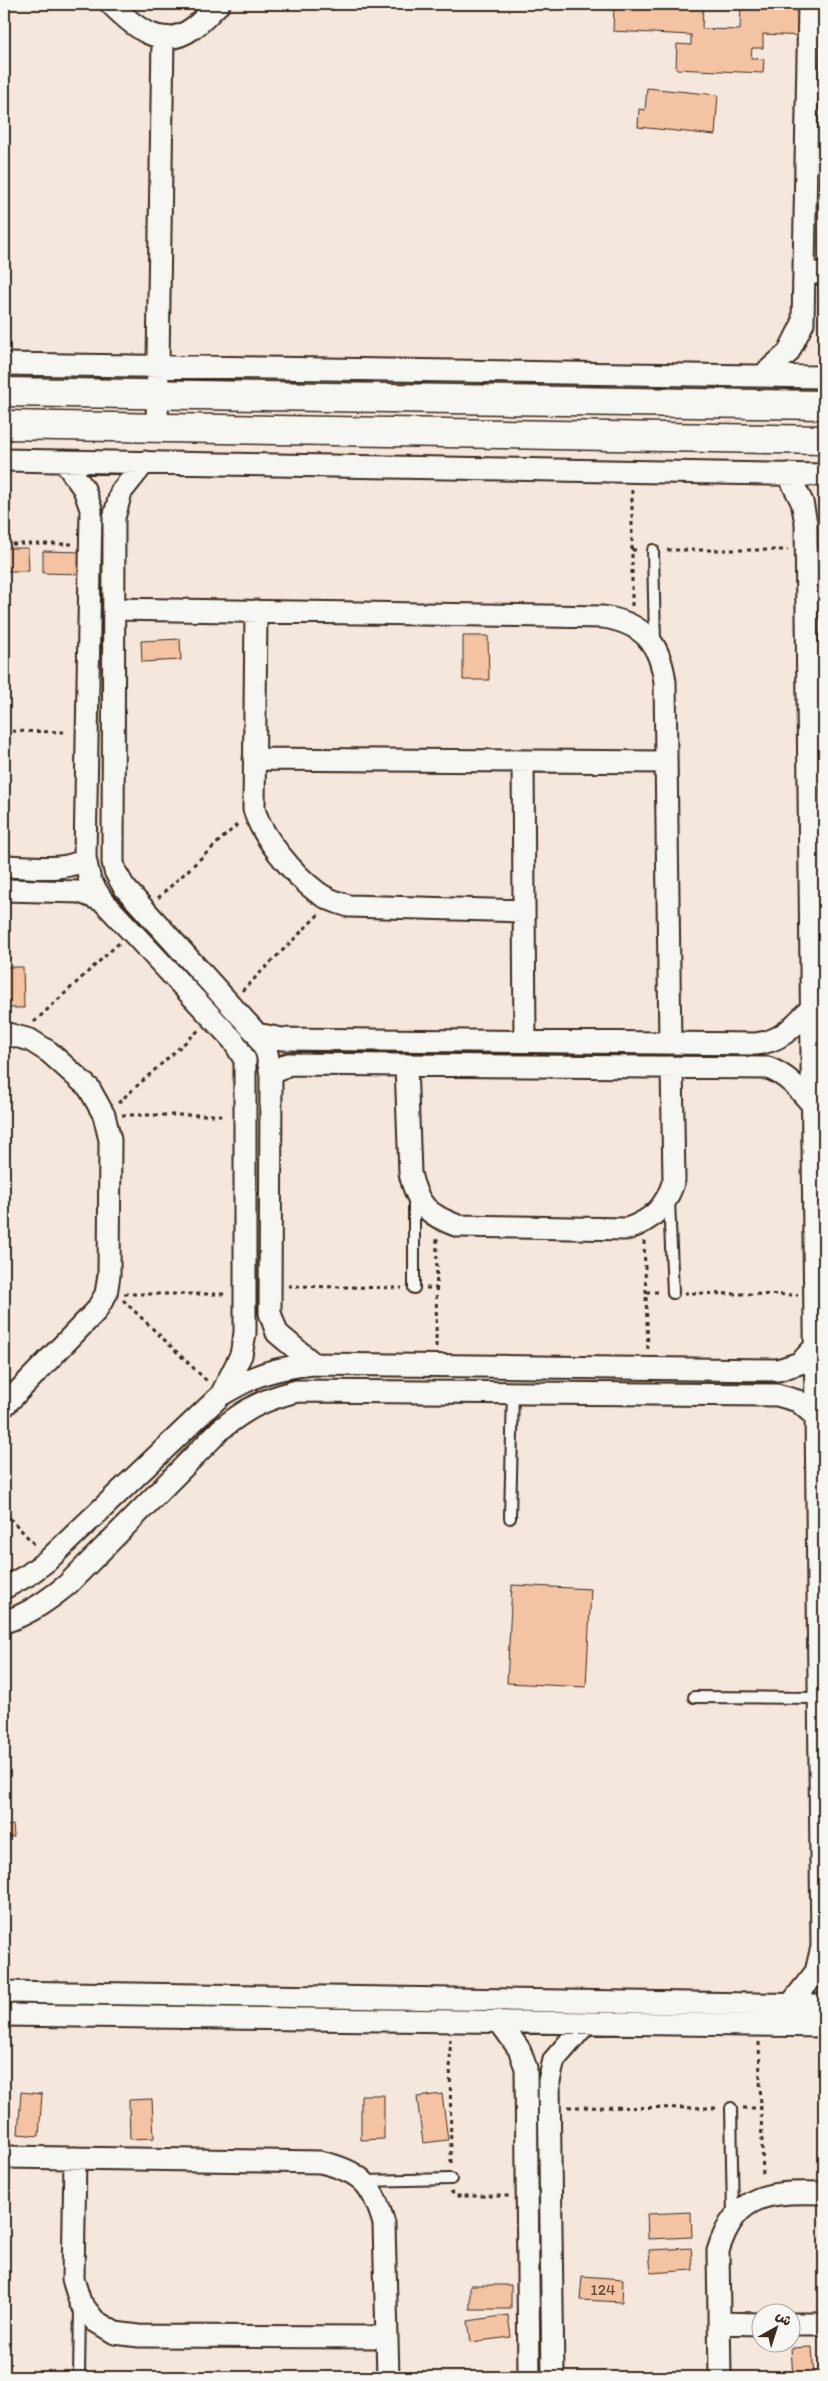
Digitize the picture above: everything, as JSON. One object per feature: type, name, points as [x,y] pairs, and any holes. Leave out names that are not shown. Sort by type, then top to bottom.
[{"type":"street","points":[[112,4],[135,27],[144,33],[163,37],[179,35],[193,28],[219,4]]},
{"type":"street","points":[[762,376],[788,353],[797,339],[803,323],[814,273],[809,4]]},
{"type":"street","points":[[157,428],[163,37]]},
{"type":"street","points":[[4,364],[824,377]]},
{"type":"street","points":[[4,392],[824,405]]},
{"type":"street","points":[[4,425],[824,440]]},
{"type":"street","points":[[4,460],[824,475]]},
{"type":"street","points":[[64,461],[89,498],[91,509],[85,858],[90,882],[103,901],[238,1046],[245,1060],[244,1344],[237,1365],[221,1395]]},
{"type":"street","points":[[145,462],[122,492],[115,509],[113,862],[119,879],[256,1034],[267,1053],[271,1074],[270,1313],[277,1333],[314,1364]]},
{"type":"street","points":[[788,474],[815,523],[806,550],[812,1104],[819,1252],[815,1295],[815,1348],[823,1947],[816,1972],[791,2004]]},
{"type":"street","points":[[114,609],[603,617],[618,619],[632,625],[655,646],[663,663],[665,682],[670,1043]]},
{"type":"street","points":[[256,611],[254,809],[257,822],[272,844],[305,881],[317,892],[332,901],[349,906],[524,911]]},
{"type":"street","points":[[254,759],[666,762]]},
{"type":"street","points":[[523,761],[525,1041]]},
{"type":"street","points":[[4,866],[66,867],[85,858]]},
{"type":"street","points":[[4,890],[80,892],[103,901]]},
{"type":"street","points":[[256,1034],[282,1039],[756,1044],[770,1042],[782,1037],[811,1008]]},
{"type":"street","points":[[4,1406],[96,1311],[106,1294],[109,1275],[110,1140],[104,1115],[89,1088],[49,1052],[12,1035]]},
{"type":"street","points":[[755,1067],[756,1044]]},
{"type":"street","points":[[271,1074],[288,1064],[755,1067],[768,1068],[780,1072],[812,1104]]},
{"type":"street","points":[[406,1065],[410,1173],[414,1190],[423,1206],[437,1218],[458,1226],[626,1230],[644,1224],[658,1212],[669,1197],[674,1180],[672,1067]]},
{"type":"street","points":[[4,1588],[28,1575],[48,1560],[221,1395],[250,1378],[281,1367],[314,1364],[778,1370],[800,1363],[815,1348]]},
{"type":"street","points":[[4,1622],[20,1617],[45,1603],[67,1585],[221,1429],[243,1411],[269,1398],[297,1391],[326,1390],[777,1395],[798,1401],[816,1417]]},
{"type":"street","points":[[128,1484],[147,1503]]},
{"type":"street","points":[[4,1992],[824,2005]]},
{"type":"street","points":[[216,1995],[216,2018]]},
{"type":"street","points":[[4,2015],[824,2026]]},
{"type":"street","points":[[499,2021],[523,2058],[526,2094],[529,2377]]},
{"type":"street","points":[[552,2377],[550,2075],[554,2060],[586,2023]]},
{"type":"street","points":[[526,2094],[550,2101]]},
{"type":"street","points":[[4,2157],[320,2162],[344,2168],[364,2181],[378,2200],[384,2224],[388,2377]]},
{"type":"street","points":[[75,2158],[73,2279],[80,2302],[95,2321],[108,2329],[115,2333],[139,2336],[387,2337]]},
{"type":"street","points":[[720,2377],[718,2251],[723,2233],[733,2218],[747,2205],[763,2196],[780,2192],[824,2193]]},
{"type":"street","points":[[719,2323],[750,2324]]},
{"type":"street","points":[[800,2324],[824,2324]]},
{"type":"lane","points":[[653,550],[655,646]]},
{"type":"lane","points":[[414,1190],[414,1288]]},
{"type":"lane","points":[[669,1197],[673,1293]]},
{"type":"lane","points":[[510,1518],[513,1392]]},
{"type":"lane","points":[[694,1697],[820,1698]]},
{"type":"lane","points":[[731,2108],[733,2218]]},
{"type":"lane","points":[[364,2181],[451,2179]]},
{"type":"lane","points":[[79,2377],[80,2302]]},
{"type":"path","points":[[632,472],[632,625]]},
{"type":"path","points":[[4,544],[91,544]]},
{"type":"path","points":[[632,550],[806,550]]},
{"type":"path","points":[[4,731],[87,732]]},
{"type":"path","points":[[145,910],[254,809]]},
{"type":"path","points":[[229,1004],[332,901]]},
{"type":"path","points":[[12,1035],[131,932]]},
{"type":"path","points":[[104,1115],[212,1018]]},
{"type":"path","points":[[104,1115],[246,1115]]},
{"type":"path","points":[[436,1365],[437,1218]]},
{"type":"path","points":[[644,1224],[648,1368]]},
{"type":"path","points":[[270,1286],[436,1288]]},
{"type":"path","points":[[646,1292],[815,1295]]},
{"type":"path","points":[[221,1395],[117,1294],[245,1294]]},
{"type":"path","points":[[4,1512],[48,1560]]},
{"type":"path","points":[[450,2020],[451,2192],[455,2196],[527,2196]]},
{"type":"path","points":[[759,2025],[763,2196]]},
{"type":"path","points":[[550,2101],[761,2108]]},
{"type":"building","points":[[614,4],[703,4],[702,29],[740,30],[741,4],[824,4],[823,37],[763,34],[763,48],[752,48],[751,58],[764,59],[763,73],[676,69],[677,44],[691,45],[691,35],[613,31]]},
{"type":"building","points":[[647,88],[718,95],[715,135],[638,127],[639,109],[645,110]]},
{"type":"building","points":[[4,548],[28,548],[29,571],[4,571]]},
{"type":"building","points":[[43,551],[84,552],[83,574],[43,573]]},
{"type":"building","points":[[463,636],[488,636],[489,680],[463,680]]},
{"type":"building","points":[[180,639],[181,660],[142,662],[141,641]]},
{"type":"building","points":[[4,967],[23,967],[24,1008],[4,1008]]},
{"type":"building","points":[[512,1585],[591,1589],[586,1687],[507,1683]]},
{"type":"building","points":[[13,1825],[14,1837],[4,1837],[4,1826]]},
{"type":"building","points":[[21,2092],[42,2094],[39,2136],[18,2134]]},
{"type":"building","points":[[442,2094],[448,2140],[423,2143],[417,2097]]},
{"type":"building","points":[[361,2095],[384,2095],[384,2139],[361,2140]]},
{"type":"building","points":[[152,2099],[154,2138],[130,2139],[129,2100]]},
{"type":"building","points":[[691,2212],[692,2237],[648,2239],[647,2214]]},
{"type":"building","points":[[691,2248],[693,2270],[651,2273],[649,2250]]},
{"type":"building","points":[[582,2276],[623,2279],[622,2302],[580,2300]]},
{"type":"building","points":[[470,2285],[511,2285],[511,2309],[470,2309]]},
{"type":"building","points":[[508,2315],[511,2337],[471,2342],[468,2321]]},
{"type":"building","points":[[812,2347],[814,2377],[793,2377],[791,2354],[800,2354],[800,2348]]}]
